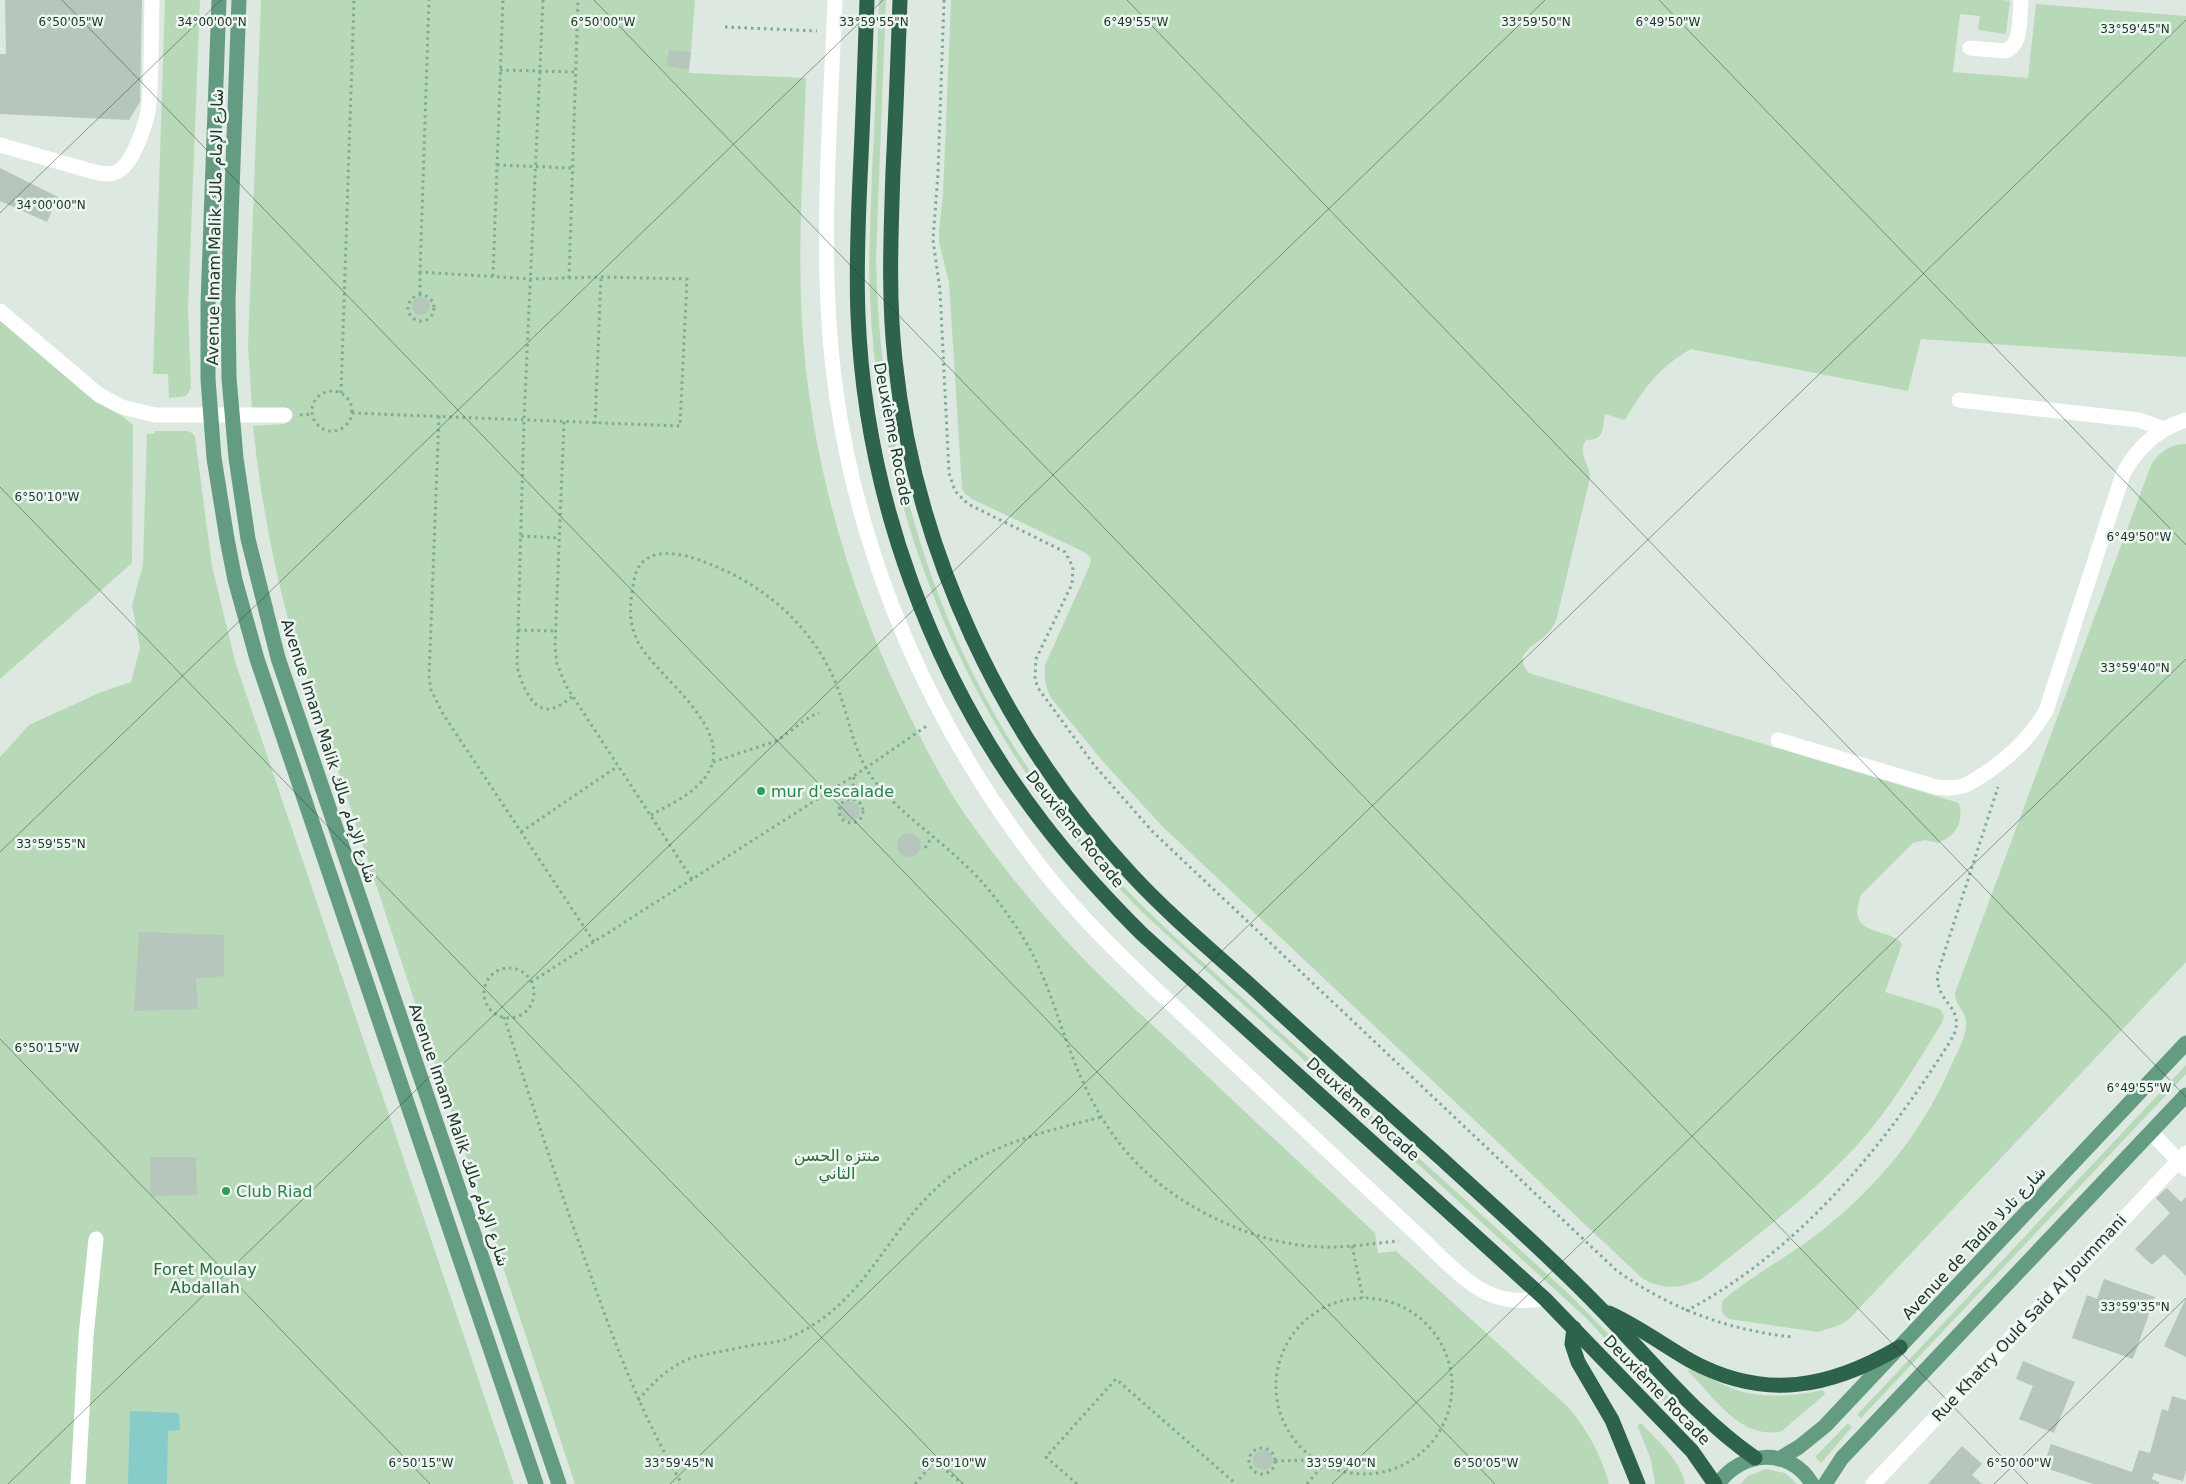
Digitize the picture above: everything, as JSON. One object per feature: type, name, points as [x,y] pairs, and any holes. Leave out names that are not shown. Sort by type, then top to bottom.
[{"type":"highway","name":"Deuxième Rocade","points":[[868,0],[856,267],[858,316],[867,405],[877,464],[904,560],[933,634],[962,697],[987,740],[1025,798],[1073,861],[1106,898],[1141,933],[1545,1300],[1692,1451],[1717,1484]]},
{"type":"highway","name":"Deuxième Rocade","points":[[900,0],[890,265],[895,361],[911,455],[937,548],[957,601],[993,679],[1042,762],[1099,838],[1164,908],[1546,1254],[1603,1310],[1706,1420],[1755,1458]]},
{"type":"highway","points":[[1603,1310],[1640,1328],[1690,1360],[1710,1370],[1750,1384],[1779,1385],[1820,1381],[1848,1373],[1875,1362],[1900,1347]]},
{"type":"highway","points":[[1574,1328],[1572,1344],[1578,1362],[1612,1420],[1638,1484]]},
{"type":"main road","name":"Avenue Imam Malik شارع الإمام مالك","points":[[219,0],[208,304],[210,414],[219,491],[235,580],[257,659],[536,1484]]},
{"type":"main road","name":"Avenue Imam Malik شارع الإمام مالك","points":[[239,0],[228,301],[232,414],[236,458],[248,538],[278,658],[559,1484]]},
{"type":"main road","name":"Avenue de Tadla شارع تادلا","points":[[1779,1458],[1817,1434],[2186,1043]]},
{"type":"main road","points":[[1825,1484],[1851,1449],[2186,1095]]},
{"type":"main road","points":[[1717,1484],[1732,1467],[1755,1458],[1779,1458],[1797,1467],[1812,1484]]},
{"type":"street","points":[[0,145],[98,173],[109,174],[120,170],[130,159],[140,137],[149,106],[152,0]]},
{"type":"street","points":[[835,0],[827,221],[828,306],[836,391],[851,476],[874,558],[904,638],[941,716],[986,792],[1014,832],[1037,863],[1095,930],[1471,1283],[1484,1291],[1513,1300],[1545,1300]]},
{"type":"street","points":[[1970,48],[2005,51],[2010,49],[2017,40],[2021,0]]},
{"type":"street","points":[[0,311],[99,395],[109,402],[122,407],[155,415],[285,415]]},
{"type":"street","points":[[1959,400],[2134,419],[2164,429]]},
{"type":"street","points":[[1778,740],[1936,786],[1949,788],[1974,782],[2012,754],[2031,734],[2046,711],[2123,474],[2140,448],[2164,429],[2186,420]]},
{"type":"street","points":[[2151,1132],[2183,1161]]},
{"type":"street","name":"Rue Khatry Ould Said Al Joummani","points":[[1873,1484],[2183,1161]]},
{"type":"street","points":[[78,1484],[86,1336],[96,1239]]},
{"type":"path","points":[[341,393],[354,0]]},
{"type":"path","points":[[420,294],[429,0]]},
{"type":"path","points":[[493,276],[503,0]]},
{"type":"path","points":[[543,0],[524,420],[518,630],[519,674],[540,708],[551,709],[573,696]]},
{"type":"path","points":[[568,278],[578,0]]},
{"type":"path","points":[[944,0],[938,173],[933,240],[939,278],[949,473],[955,491],[968,504],[1058,547],[1070,559],[1074,576],[1072,584],[1036,659],[1035,679],[1043,697],[1123,800],[1184,863],[1598,1255],[1635,1284],[1686,1311],[1735,1327],[1792,1337]]},
{"type":"path","points":[[725,27],[834,32]]},
{"type":"path","points":[[500,70],[576,72]]},
{"type":"path","points":[[497,165],[572,168]]},
{"type":"path","points":[[352,413],[680,426],[687,279],[531,278],[420,272]]},
{"type":"path","points":[[595,424],[601,277]]},
{"type":"path","points":[[420,294],[430,298],[434,308],[429,318],[418,320],[410,315],[408,310],[411,299],[420,294]]},
{"type":"path","points":[[326,392],[341,393],[350,401],[352,413],[347,425],[336,431],[323,429],[314,420],[312,407],[320,395],[326,392]]},
{"type":"path","points":[[439,416],[429,678],[431,690],[443,714],[594,942]]},
{"type":"path","points":[[564,422],[556,631],[557,664],[561,676],[573,696],[692,879]]},
{"type":"path","points":[[521,536],[560,538]]},
{"type":"path","points":[[651,815],[696,787],[710,770],[712,762],[710,735],[686,698],[645,652],[634,631],[630,608],[634,579],[640,564],[652,556],[665,554],[709,563],[756,588],[788,613],[807,634],[827,664],[837,687],[856,747],[866,768],[882,790],[961,860],[982,882],[1020,931],[1042,970],[1076,1066],[1101,1117],[1115,1138],[1147,1174],[1171,1192],[1225,1223],[1288,1243],[1318,1247],[1352,1246],[1420,1237]]},
{"type":"path","points":[[518,630],[556,631]]},
{"type":"path","points":[[712,762],[776,741],[804,720],[819,713]]},
{"type":"path","points":[[531,982],[866,768],[941,716]]},
{"type":"path","points":[[521,832],[618,766]]},
{"type":"path","points":[[852,799],[854,775]]},
{"type":"path","points":[[1686,1311],[1730,1286],[1751,1271],[1806,1222],[1840,1188],[1902,1113],[1951,1040],[1954,1034],[1955,1013],[1940,995],[1938,972],[1998,785]]},
{"type":"path","points":[[852,799],[858,800],[863,812],[861,818],[856,822],[850,823],[844,821],[839,816],[838,810],[840,804],[845,800],[852,799]]},
{"type":"path","points":[[924,848],[932,836]]},
{"type":"path","points":[[503,968],[512,968],[526,975],[531,982],[534,990],[533,1000],[522,1014],[504,1017],[490,1009],[486,1002],[484,993],[489,978],[503,968]]},
{"type":"path","points":[[504,1017],[560,1190],[608,1326],[658,1443],[682,1484]]},
{"type":"path","points":[[638,1400],[656,1380],[680,1362],[694,1357],[784,1340],[819,1322],[836,1310],[860,1284],[914,1211],[948,1178],[968,1164],[1017,1142],[1101,1117]]},
{"type":"path","points":[[1352,1246],[1364,1298]]},
{"type":"path","points":[[1364,1298],[1379,1299],[1407,1309],[1431,1328],[1440,1340],[1451,1369],[1452,1400],[1438,1435],[1423,1452],[1410,1462],[1390,1471],[1367,1475],[1352,1474],[1323,1465],[1314,1460],[1293,1439],[1279,1412],[1276,1383],[1282,1354],[1298,1329],[1320,1310],[1334,1303],[1364,1298]]},
{"type":"path","points":[[1078,1484],[1046,1457],[1116,1379],[1236,1484]]},
{"type":"path","points":[[1267,1448],[1274,1456],[1275,1461],[1270,1471],[1260,1473],[1252,1468],[1250,1458],[1256,1449],[1267,1448]]},
{"type":"path","points":[[1275,1461],[1314,1460]]},
{"type":"path","points":[[915,1484],[935,1461],[962,1484]]},
{"type":"path","points":[[1307,1484],[1323,1465]]},
{"type":"green space","points":[[165,0],[200,0],[188,310],[191,388],[186,396],[169,398],[168,374],[153,374]]},
{"type":"green space","name":"منتزه الحسن الثاني","points":[[261,0],[695,0],[691,52],[669,49],[667,66],[689,70],[689,73],[806,78],[800,261],[801,297],[806,370],[819,454],[840,537],[867,618],[900,696],[945,782],[962,810],[1001,863],[1043,915],[1073,948],[1129,1003],[1375,1233],[1378,1253],[1396,1251],[1569,1408],[1593,1444],[1609,1484],[575,1484],[290,626],[272,552],[259,477],[253,426],[285,424],[285,408],[252,408],[248,346]]},
{"type":"green space","points":[[879,0],[886,0],[876,257],[880,339],[891,419],[908,497],[931,574],[961,647],[997,719],[1041,787],[1092,852],[1132,896],[1569,1294],[1706,1437],[1701,1441],[1585,1317],[1142,912],[1060,821],[1000,732],[969,675],[941,615],[918,554],[899,491],[885,428],[875,363],[869,282]]},
{"type":"green space","points":[[951,0],[2002,0],[2010,1],[2006,34],[1978,30],[1980,16],[1960,14],[1953,72],[2028,78],[2036,4],[2186,16],[2186,357],[1921,339],[1908,391],[1691,349],[1661,371],[1639,398],[1625,420],[1605,414],[1600,436],[1586,440],[1584,445],[1583,455],[1590,478],[1557,617],[1549,632],[1527,650],[1524,655],[1524,666],[1529,673],[1959,803],[1960,810],[1957,828],[1950,836],[1938,843],[1925,840],[1913,843],[1861,895],[1857,909],[1859,919],[1863,925],[1888,935],[1902,944],[1885,992],[1940,1009],[1944,1015],[1942,1023],[1892,1101],[1858,1144],[1803,1198],[1703,1278],[1695,1282],[1673,1287],[1650,1283],[1643,1279],[1160,824],[1100,758],[1051,698],[1045,682],[1045,665],[1090,565],[1091,558],[1086,553],[972,499],[964,493],[962,488],[949,282],[939,242],[943,194]]},
{"type":"green space","points":[[0,313],[133,425],[132,563],[0,679]]},
{"type":"green space","name":"Foret Moulay Abdallah","points":[[155,431],[187,431],[195,437],[212,566],[235,661],[514,1484],[0,1484],[0,757],[29,725],[101,692],[131,682],[140,648],[132,605],[143,565],[147,434],[154,434]]},
{"type":"green space","points":[[2186,444],[2186,962],[1849,1319],[1840,1325],[1818,1332],[1729,1319],[1722,1311],[1723,1300],[1808,1241],[1851,1206],[1890,1165],[1907,1143],[1937,1095],[1966,1030],[1966,1019],[1956,1001],[1955,993],[2151,465],[2158,456],[2170,447]]},
{"type":"green space","points":[[2186,1065],[2186,1074],[1861,1418],[1857,1415]]},
{"type":"green space","points":[[1690,1369],[1730,1388],[1757,1395],[1780,1396],[1823,1390],[1825,1394],[1782,1431],[1767,1432],[1754,1430],[1741,1423],[1718,1404],[1688,1371]]},
{"type":"green space","points":[[1639,1423],[1661,1444],[1673,1459],[1685,1484],[1655,1484],[1651,1460],[1638,1427]]},
{"type":"green space","points":[[1848,1423],[1852,1427],[1821,1463],[1815,1457]]},
{"type":"green space","points":[[1766,1469],[1785,1473],[1797,1484],[1740,1484],[1748,1476]]},
{"type":"water","points":[[130,1411],[179,1413],[180,1430],[168,1431],[167,1484],[128,1484]]},
{"type":"building","points":[[5,0],[142,0],[140,102],[129,120],[0,114],[0,54],[6,54]]},
{"type":"building","points":[[669,49],[691,52],[689,70],[666,66]]},
{"type":"building","points":[[0,168],[58,197],[47,222],[0,201]]},
{"type":"building","points":[[417,297],[425,297],[430,302],[428,313],[417,315],[412,310],[412,302]]},
{"type":"building","points":[[850,801],[857,804],[860,811],[857,818],[850,821],[843,818],[840,811],[843,804]]},
{"type":"building","points":[[909,833],[917,837],[921,845],[917,853],[909,857],[901,853],[897,845],[901,837]]},
{"type":"building","points":[[139,932],[224,935],[224,976],[196,979],[198,1009],[134,1011]]},
{"type":"building","points":[[150,1157],[196,1157],[197,1195],[151,1196]]},
{"type":"building","points":[[2167,1188],[2181,1202],[2186,1197],[2186,1276],[2164,1254],[2152,1265],[2135,1249],[2170,1213],[2156,1198]]},
{"type":"building","points":[[2104,1279],[2155,1297],[2133,1359],[2072,1338],[2087,1295],[2097,1299]]},
{"type":"building","points":[[2186,1298],[2186,1357],[2164,1346]]},
{"type":"building","points":[[2023,1361],[2075,1382],[2054,1433],[2019,1419],[2033,1386],[2016,1379]]},
{"type":"building","points":[[2172,1396],[2186,1400],[2186,1470],[2183,1481],[2154,1473],[2152,1479],[2159,1482],[2159,1484],[2093,1484],[2043,1467],[2051,1444],[2132,1472],[2139,1450],[2150,1453],[2162,1409],[2168,1411]]},
{"type":"building","points":[[1962,1446],[1982,1464],[1972,1475],[1982,1484],[1928,1484]]},
{"type":"building","points":[[1263,1450],[1270,1453],[1273,1460],[1270,1467],[1263,1470],[1256,1467],[1253,1460],[1256,1453]]},
{"type":"place","name":"mur d'escalade","points":[[761,791]]},
{"type":"place","name":"Club Riad","points":[[226,1191]]}]
